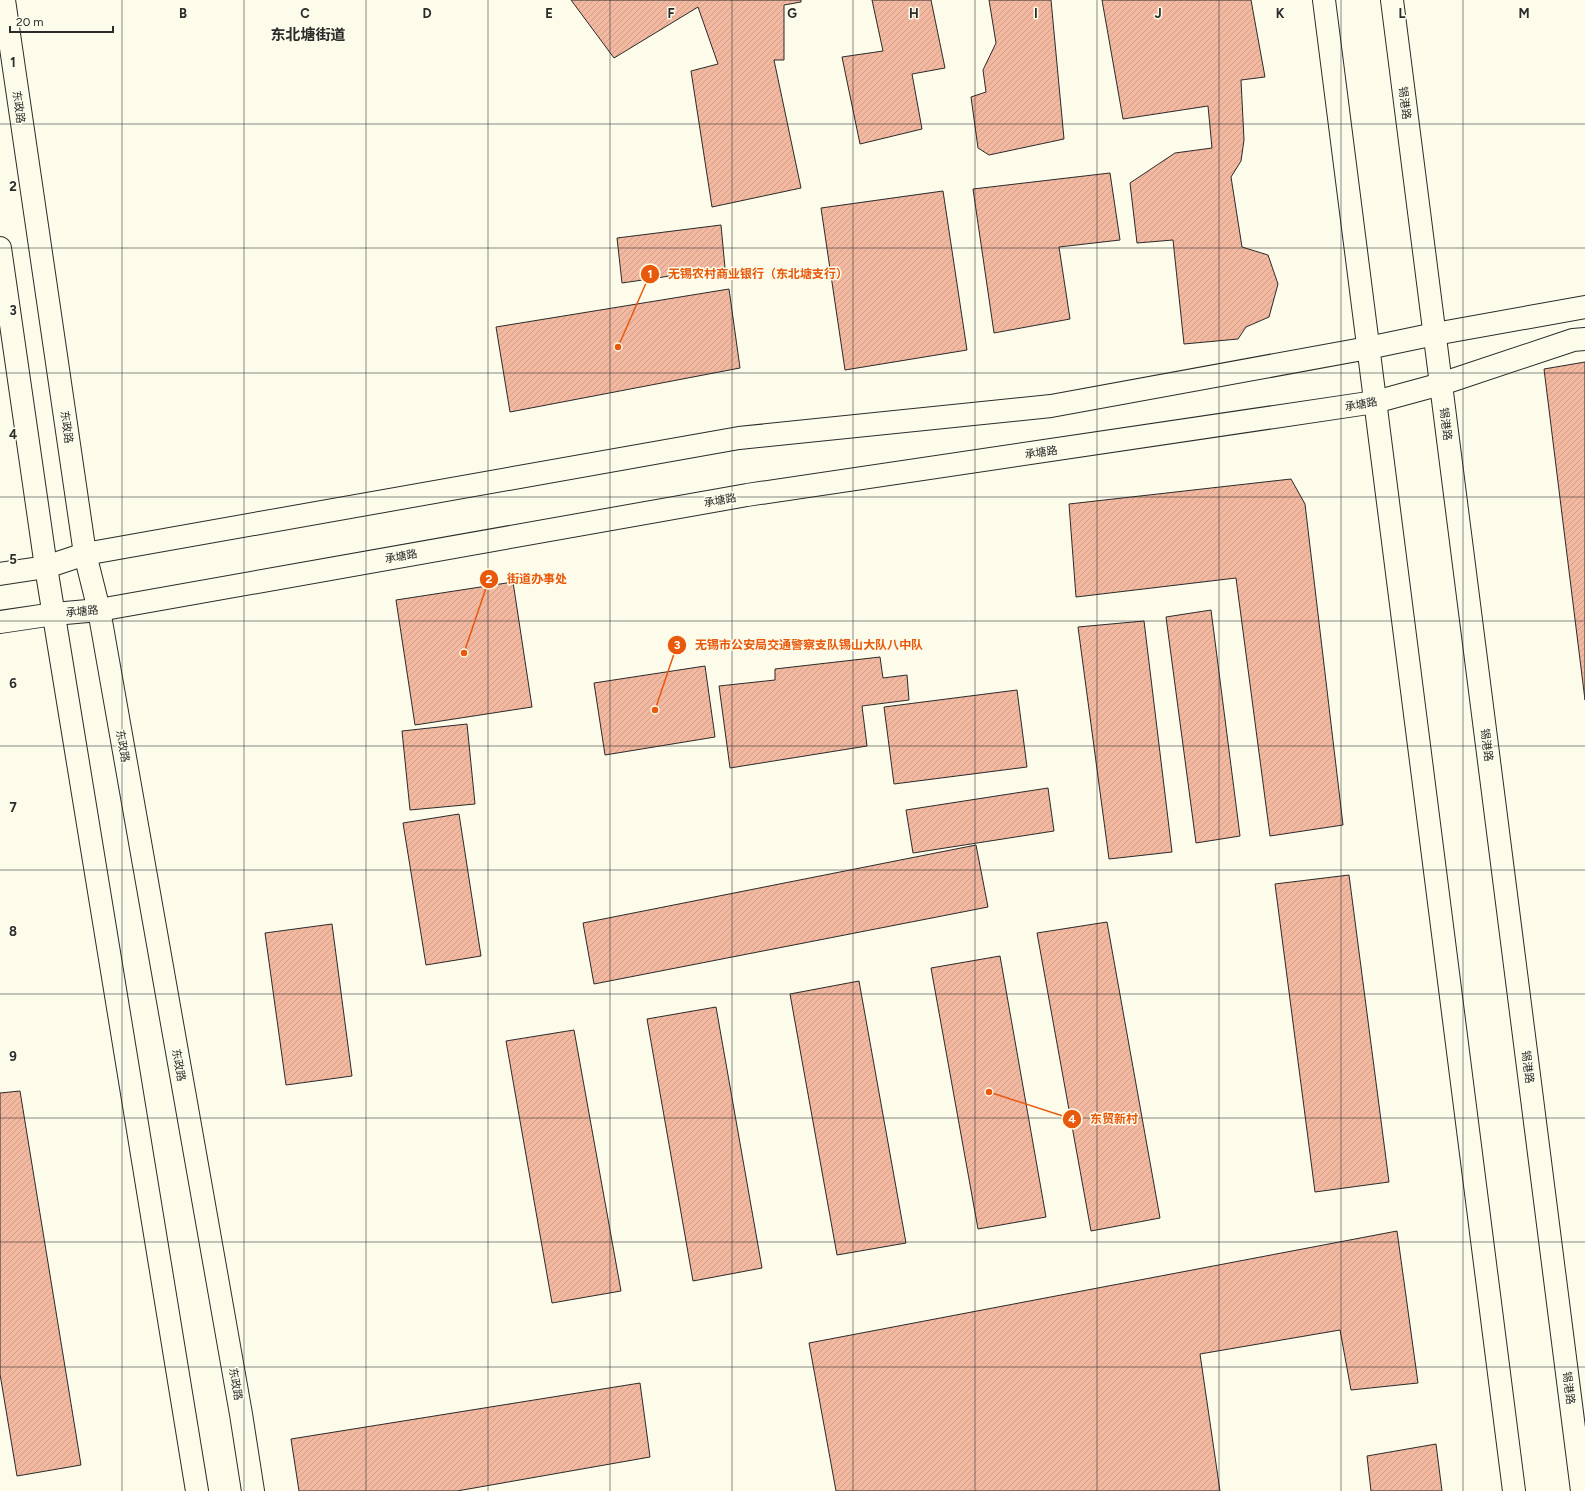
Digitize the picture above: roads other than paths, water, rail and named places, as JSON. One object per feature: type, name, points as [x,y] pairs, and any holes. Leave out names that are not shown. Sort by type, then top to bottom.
[{"type":"main road","name":"东政路","points":[[4,0],[86,554],[99,610],[241,1414],[253,1491]]},
{"type":"main road","points":[[1324,0],[1514,1491]]},
{"type":"main road","name":"锡港路","points":[[1392,0],[1582,1491]]},
{"type":"main road","points":[[0,248],[46,567],[197,1491]]},
{"type":"main road","points":[[0,574],[46,567],[86,554],[739,438],[1050,406],[1585,307]]},
{"type":"main road","name":"承塘路","points":[[0,622],[54,614],[99,610],[747,495],[1375,402],[1441,384],[1573,340],[1585,340]]},
{"type":"place","name":"无锡农村商业银行（东北塘支行）","points":[[618,347]]},
{"type":"place","name":"街道办事处","points":[[464,653]]},
{"type":"place","name":"无锡市公安局交通警察支队锡山大队八中队","points":[[655,710]]},
{"type":"place","name":"东贸新村","points":[[989,1092]]},
{"type":"district","name":"东北塘街道","points":[[308,35]]}]
